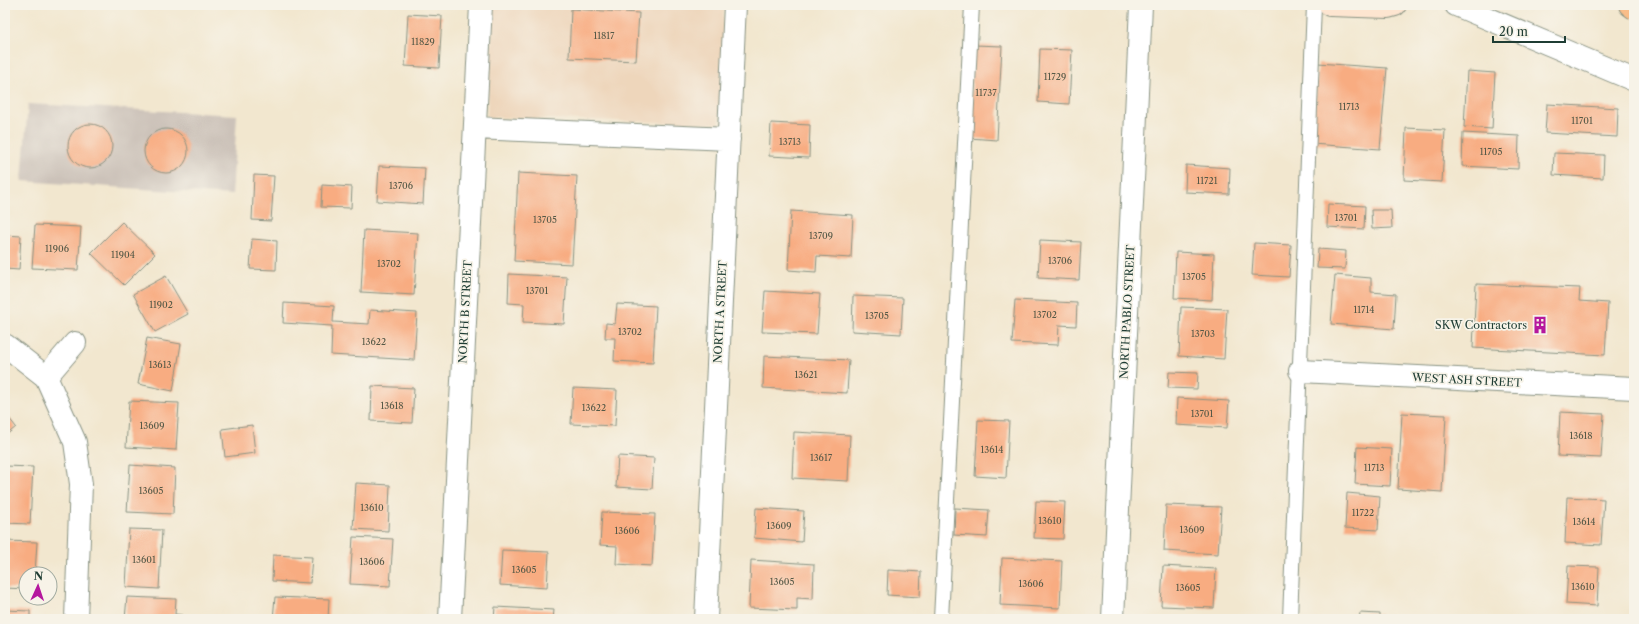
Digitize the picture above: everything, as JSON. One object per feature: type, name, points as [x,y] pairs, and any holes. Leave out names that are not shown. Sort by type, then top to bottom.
[{"type":"highway","points":[[1630,5],[1634,8]]},
{"type":"street","name":"NORTH B STREET","points":[[450,619],[481,5]]},
{"type":"street","name":"NORTH A STREET","points":[[706,619],[735,5]]},
{"type":"street","name":"NORTH PABLO STREET","points":[[1114,619],[1141,5]]},
{"type":"street","points":[[1330,5],[1388,7],[1395,5]]},
{"type":"street","points":[[1456,5],[1634,80]]},
{"type":"street","points":[[475,128],[729,139]]},
{"type":"street","points":[[46,377],[75,343]]},
{"type":"street","points":[[5,345],[46,377],[75,442],[81,484],[76,619]]},
{"type":"street","name":"WEST ASH STREET","points":[[1300,371],[1634,388]]},
{"type":"lane","points":[[942,619],[972,5]]},
{"type":"lane","points":[[1290,619],[1314,5]]},
{"type":"shaded area","points":[[494,5],[724,5],[719,124],[487,117]]},
{"type":"shaded area","points":[[28,104],[237,115],[232,195],[22,181]]},
{"type":"building","points":[[571,9],[639,13],[636,61],[569,58]]},
{"type":"building","points":[[408,14],[442,16],[439,68],[405,66]]},
{"type":"building","points":[[974,45],[1002,46],[997,140],[969,138]]},
{"type":"building","points":[[1040,49],[1072,50],[1069,104],[1038,102]]},
{"type":"building","points":[[1318,63],[1387,68],[1380,149],[1312,144]]},
{"type":"building","points":[[1467,71],[1495,73],[1492,129],[1464,127]]},
{"type":"building","points":[[1547,104],[1618,108],[1617,137],[1545,133]]},
{"type":"building","points":[[771,123],[810,125],[809,158],[769,156]]},
{"type":"building","points":[[86,124],[94,124],[99,125],[106,130],[111,137],[111,155],[106,162],[99,167],[86,168],[78,165],[71,158],[68,150],[68,142],[71,134],[78,127]]},
{"type":"building","points":[[1406,128],[1445,130],[1442,182],[1404,180]]},
{"type":"building","points":[[162,129],[170,129],[175,130],[182,135],[187,142],[187,160],[182,167],[175,172],[162,173],[154,170],[147,163],[144,155],[144,147],[147,139],[154,132]]},
{"type":"building","points":[[1463,133],[1519,136],[1518,169],[1462,166]]},
{"type":"building","points":[[1554,153],[1604,155],[1603,178],[1553,175]]},
{"type":"building","points":[[1186,165],[1230,168],[1229,194],[1185,192]]},
{"type":"building","points":[[379,166],[425,168],[423,204],[377,201]]},
{"type":"building","points":[[518,173],[577,176],[572,264],[514,261]]},
{"type":"building","points":[[254,175],[274,176],[271,221],[252,220]]},
{"type":"building","points":[[322,185],[352,187],[351,208],[321,207]]},
{"type":"building","points":[[1328,204],[1365,206],[1364,229],[1327,227]]},
{"type":"building","points":[[1371,210],[1391,210],[1392,228],[1372,229]]},
{"type":"building","points":[[791,211],[853,215],[851,258],[817,256],[816,272],[788,270]]},
{"type":"building","points":[[122,222],[155,254],[124,285],[91,253]]},
{"type":"building","points":[[35,225],[81,227],[78,270],[32,268]]},
{"type":"building","points":[[364,230],[418,233],[414,295],[361,292]]},
{"type":"building","points":[[5,235],[21,236],[19,270],[5,269]]},
{"type":"building","points":[[252,239],[277,241],[276,270],[250,269]]},
{"type":"building","points":[[1040,240],[1081,242],[1079,280],[1038,278]]},
{"type":"building","points":[[1254,243],[1291,245],[1289,277],[1252,275]]},
{"type":"building","points":[[1318,249],[1346,251],[1345,269],[1317,268]]},
{"type":"building","points":[[1176,252],[1214,254],[1212,300],[1174,298]]},
{"type":"building","points":[[509,274],[567,277],[564,324],[523,322],[524,304],[508,303]]},
{"type":"building","points":[[1335,275],[1371,278],[1371,292],[1396,294],[1394,329],[1331,324]]},
{"type":"building","points":[[166,276],[188,314],[155,332],[133,294]]},
{"type":"building","name":"SKW Contractors","points":[[1476,284],[1580,288],[1579,301],[1608,303],[1605,355],[1473,348]]},
{"type":"building","points":[[765,291],[820,294],[817,334],[762,332]]},
{"type":"building","points":[[853,296],[903,298],[901,334],[852,331]]},
{"type":"building","points":[[1015,300],[1077,303],[1076,326],[1059,325],[1058,345],[1012,343]]},
{"type":"building","points":[[284,303],[334,306],[333,322],[369,324],[370,310],[417,313],[414,360],[331,355],[332,326],[283,323]]},
{"type":"building","points":[[617,304],[656,306],[653,363],[614,361],[615,338],[605,338],[606,323],[615,324]]},
{"type":"building","points":[[1181,307],[1227,309],[1224,359],[1179,356]]},
{"type":"building","points":[[147,338],[181,344],[173,391],[138,384]]},
{"type":"building","points":[[764,356],[849,360],[847,393],[763,388]]},
{"type":"building","points":[[1169,372],[1198,373],[1197,389],[1168,388]]},
{"type":"building","points":[[372,386],[414,388],[412,423],[371,421]]},
{"type":"building","points":[[573,388],[617,390],[615,426],[571,424]]},
{"type":"building","points":[[1177,398],[1229,401],[1227,428],[1176,425]]},
{"type":"building","points":[[129,401],[179,403],[176,450],[126,447]]},
{"type":"building","points":[[1560,412],[1604,414],[1601,458],[1558,456]]},
{"type":"building","points":[[5,413],[16,427],[5,436]]},
{"type":"building","points":[[1402,413],[1446,415],[1442,492],[1398,489]]},
{"type":"building","points":[[978,420],[1009,421],[1006,478],[975,476]]},
{"type":"building","points":[[252,425],[255,453],[225,457],[222,429]]},
{"type":"building","points":[[794,432],[850,435],[848,481],[792,478]]},
{"type":"building","points":[[1357,447],[1392,449],[1390,486],[1355,484]]},
{"type":"building","points":[[618,456],[654,458],[652,489],[616,487]]},
{"type":"building","points":[[130,465],[175,468],[173,514],[127,512]]},
{"type":"building","points":[[5,466],[33,467],[30,524],[5,523]]},
{"type":"building","points":[[356,483],[390,485],[388,531],[353,529]]},
{"type":"building","points":[[1347,493],[1380,496],[1378,530],[1345,528]]},
{"type":"building","points":[[1567,497],[1604,499],[1601,545],[1565,543]]},
{"type":"building","points":[[1036,501],[1065,502],[1063,539],[1034,538]]},
{"type":"building","points":[[1166,505],[1221,507],[1218,554],[1164,551]]},
{"type":"building","points":[[756,508],[804,511],[802,542],[754,538]]},
{"type":"building","points":[[955,508],[989,510],[987,537],[954,535]]},
{"type":"building","points":[[602,512],[655,514],[652,566],[616,564],[617,546],[600,545]]},
{"type":"building","points":[[129,529],[162,530],[159,589],[126,587]]},
{"type":"building","points":[[353,537],[393,539],[390,586],[350,584]]},
{"type":"building","points":[[5,541],[37,542],[36,566],[18,566],[18,589],[5,588]]},
{"type":"building","points":[[502,550],[549,552],[547,588],[500,585]]},
{"type":"building","points":[[273,555],[312,557],[310,583],[272,581]]},
{"type":"building","points":[[1002,558],[1062,561],[1060,608],[1000,605]]},
{"type":"building","points":[[751,560],[814,564],[813,599],[797,598],[797,610],[749,608]]},
{"type":"building","points":[[1163,566],[1216,569],[1214,608],[1161,606]]},
{"type":"building","points":[[1568,566],[1599,567],[1597,606],[1566,604]]},
{"type":"building","points":[[888,570],[921,572],[920,597],[887,595]]},
{"type":"building","points":[[127,597],[176,599],[175,614],[183,615],[183,619],[125,619]]},
{"type":"building","points":[[275,597],[329,599],[328,619],[273,619]]},
{"type":"building","points":[[495,607],[554,610],[553,619],[494,619]]},
{"type":"building","points":[[5,610],[30,611],[30,619],[5,619]]},
{"type":"building","points":[[1360,613],[1380,614],[1380,619],[1359,619]]},
{"type":"place","name":"SKW Contractors","points":[[1540,325]]}]
